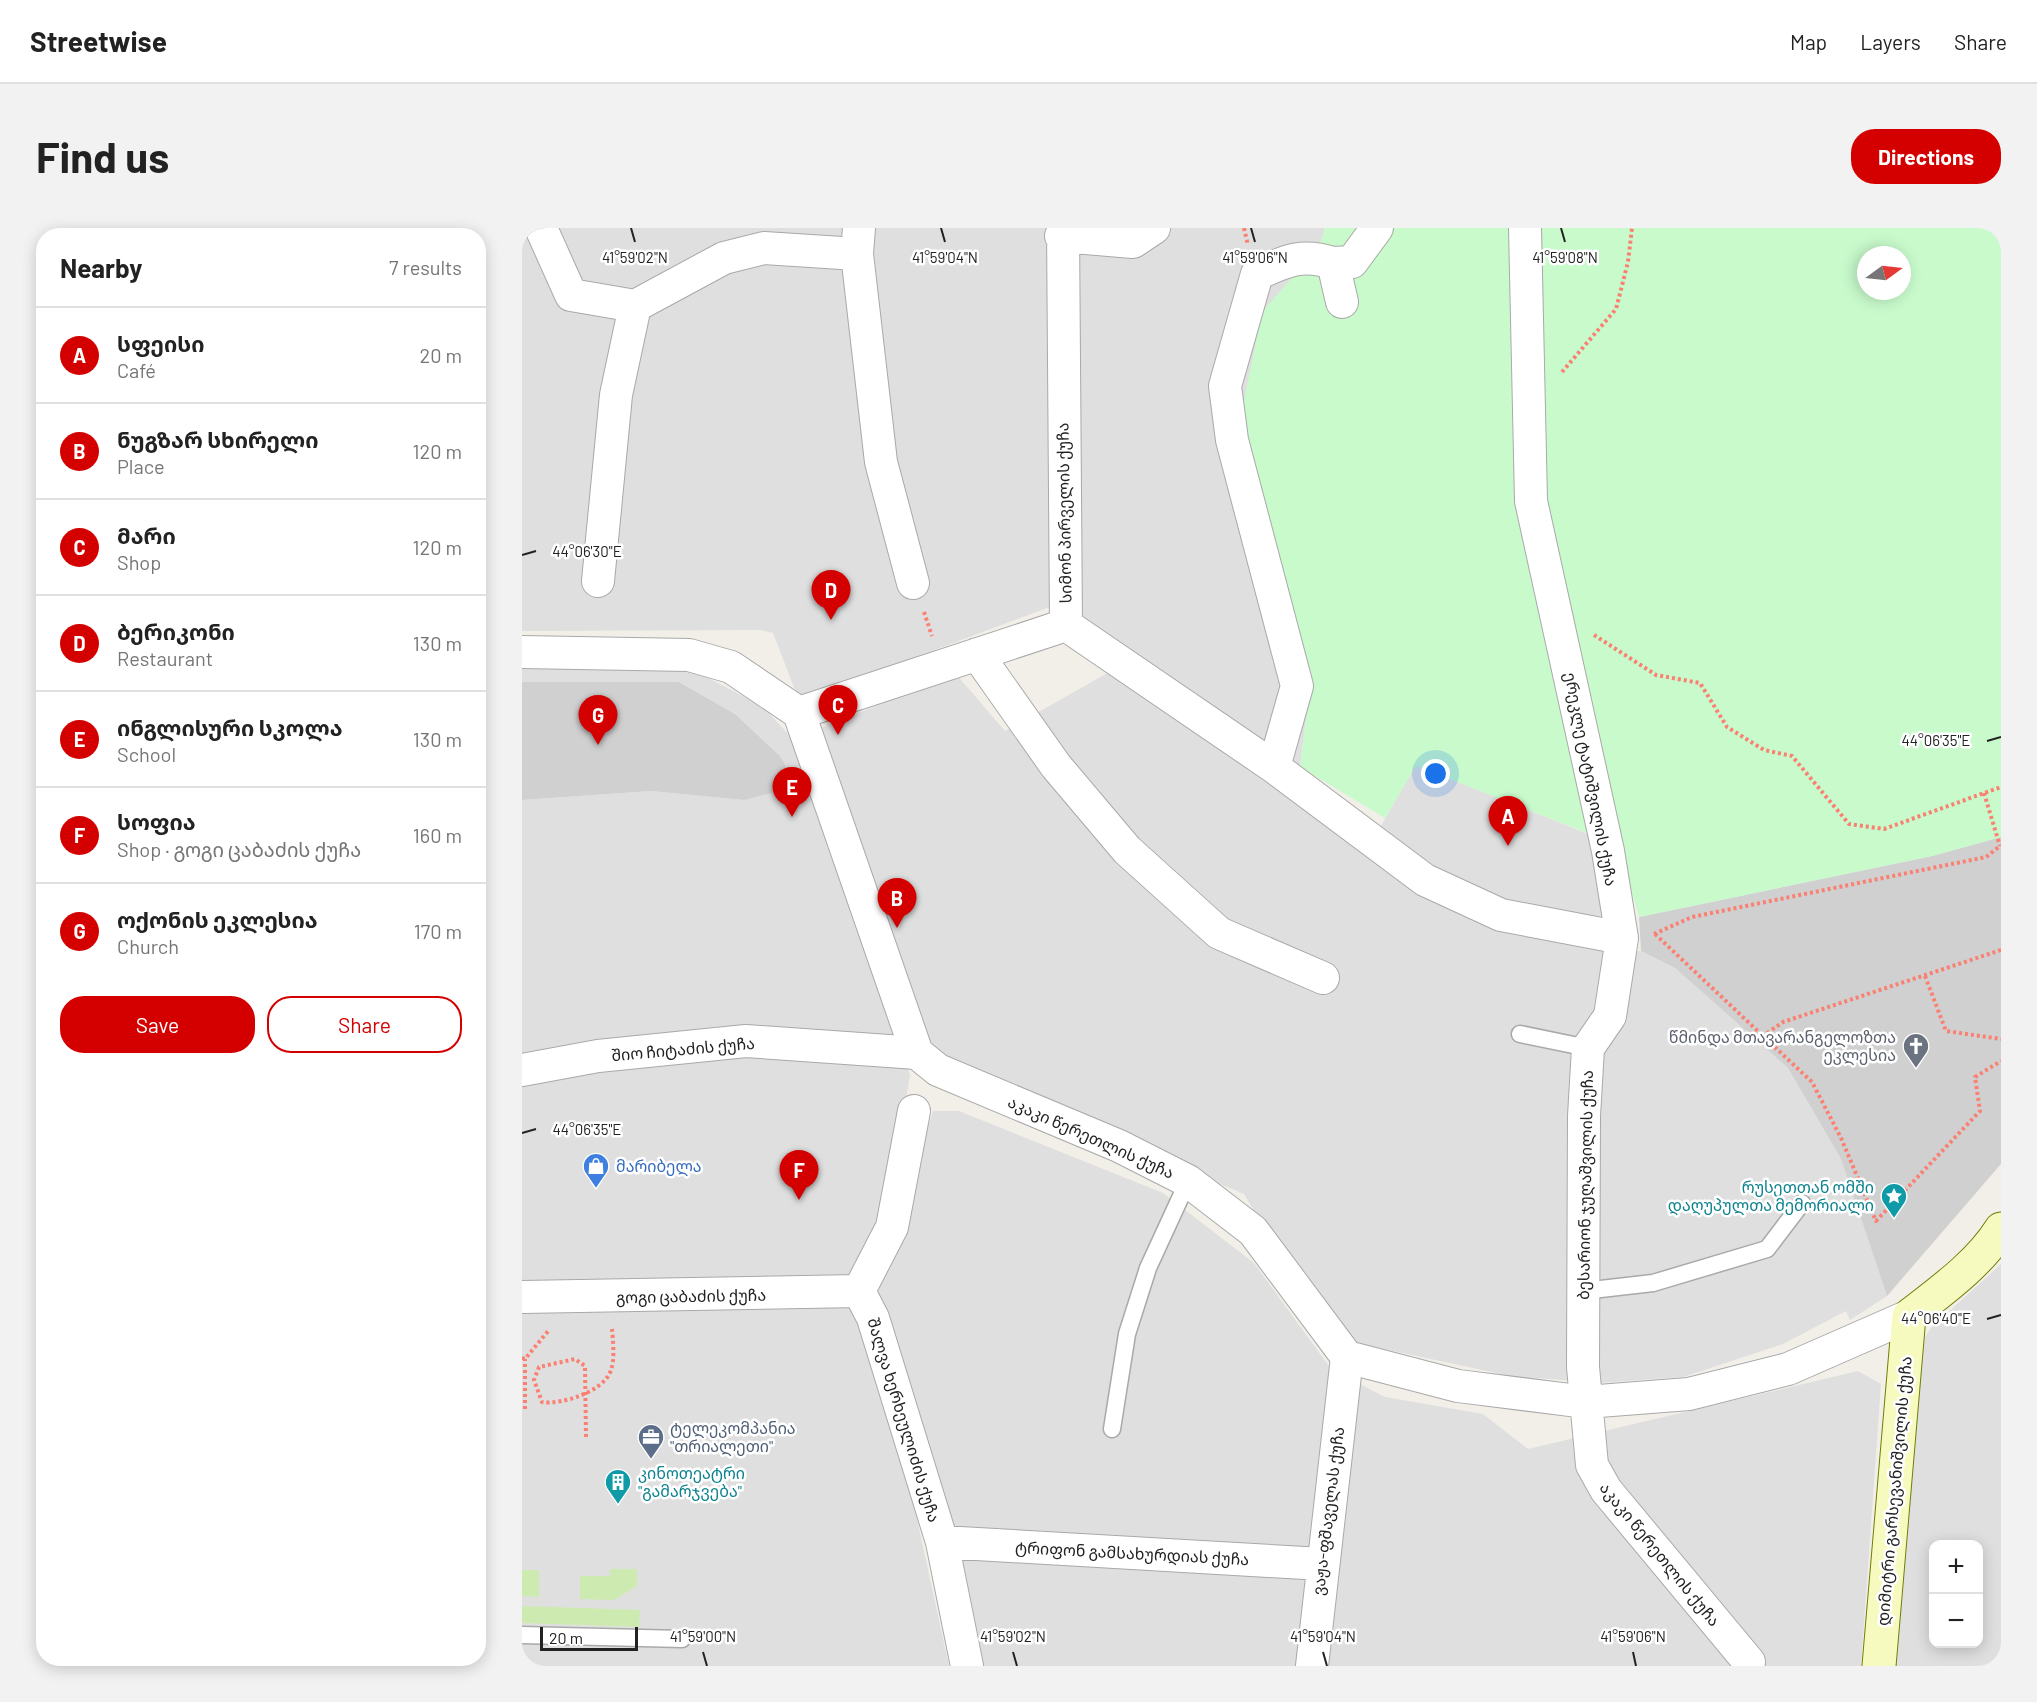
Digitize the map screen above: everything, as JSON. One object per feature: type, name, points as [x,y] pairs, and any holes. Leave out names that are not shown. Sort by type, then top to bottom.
[{"type":"street","points":[[542,228],[571,295],[635,306],[724,258],[764,249],[858,241],[881,462],[914,583]]},
{"type":"street","points":[[1062,232],[1133,242],[1154,228]]},
{"type":"street","points":[[1274,767],[1298,686],[1232,440],[1226,386],[1257,274],[1289,260],[1312,256],[1333,263],[1352,262],[1377,228]]},
{"type":"street","name":"ერეკლე ტატიშვილის ქუჩა","points":[[1525,228],[1531,501],[1608,851],[1620,933]]},
{"type":"street","name":"სიმონ პირველის ქუჩა","points":[[799,713],[1066,625],[1062,232]]},
{"type":"street","points":[[1333,263],[1342,302]]},
{"type":"street","points":[[598,581],[616,395],[635,306]]},
{"type":"street","points":[[1066,625],[1274,767],[1425,880],[1502,915],[1620,933]]},
{"type":"street","points":[[522,652],[690,655],[731,667],[799,713],[917,1053]]},
{"type":"street","points":[[977,654],[1056,766],[1127,850],[1219,933],[1323,978]]},
{"type":"street","name":"ბესარიონ ჯუღაშვილის ქუჩა","points":[[1586,1402],[1583,1367],[1583,1291],[1584,1116],[1588,1048],[1610,1016],[1620,933]]},
{"type":"street","name":"შიო ჩიტაძის ქუჩა","points":[[522,1070],[598,1056],[746,1041],[917,1053]]},
{"type":"street","name":"აკაკი წერეთლის ქუჩა","points":[[917,1053],[938,1070],[1119,1146],[1188,1181],[1253,1231],[1347,1356]]},
{"type":"street","points":[[859,1291],[892,1227],[914,1111]]},
{"type":"street","points":[[1347,1356],[1458,1386],[1586,1402],[1689,1394],[1788,1369],[1909,1316],[1954,1280],[1999,1234]]},
{"type":"street","name":"გოგი ცაბაძის ქუჩა","points":[[522,1298],[859,1291]]},
{"type":"street","name":"შალვა ხერხეულიძის ქუჩა","points":[[859,1291],[873,1318],[942,1542],[967,1666]]},
{"type":"street","name":"დიმიტრი გარსევანიშვილის ქუჩა","points":[[1880,1666],[1909,1316]]},
{"type":"street","name":"ვაჟა-ფშაველას ქუჩა","points":[[1312,1666],[1347,1356]]},
{"type":"street","name":"აკაკი წერეთლის ქუჩა","points":[[1586,1402],[1592,1465],[1606,1490],[1749,1662]]},
{"type":"street","name":"ტრიფონ გამსახურდიას ქუჩა","points":[[942,1542],[1322,1564]]},
{"type":"lane","points":[[1520,1034],[1588,1048]]},
{"type":"lane","points":[[1112,1429],[1127,1334],[1148,1268],[1188,1181]]},
{"type":"lane","points":[[1583,1291],[1653,1283],[1767,1249],[1802,1203]]},
{"type":"lane","points":[[522,1635],[682,1639]]},
{"type":"path","points":[[1528,412],[1616,309],[1628,262],[1632,228]]},
{"type":"path","points":[[914,583],[943,665]]},
{"type":"path","points":[[1556,610],[1656,675],[1700,682],[1727,727],[1764,750],[1792,756],[1849,824],[1884,829],[2001,787]]},
{"type":"path","points":[[1620,933],[1656,934],[1692,917],[1986,857],[2001,847],[1984,793]]},
{"type":"path","points":[[1656,934],[1812,1082],[1841,1138],[1876,1221],[1980,1111],[1975,1077],[2001,1061]]},
{"type":"path","points":[[1763,1036],[1783,1022],[2001,950]]},
{"type":"path","points":[[1925,976],[1946,1031],[2001,1039]]},
{"type":"path","points":[[525,1408],[524,1358],[552,1326]]},
{"type":"path","points":[[586,1437],[587,1413],[587,1402],[587,1390],[587,1378],[585,1366],[575,1359],[539,1367],[534,1380],[542,1402],[554,1404],[577,1397],[586,1392],[595,1388],[604,1383],[611,1371],[613,1352],[612,1329],[602,1328]]},
{"type":"shaded area","points":[[522,228],[1325,228],[1319,247],[1310,687],[1300,767],[1078,617],[1047,608],[804,699],[797,695],[773,633],[761,630],[522,631]]},
{"type":"shaded area","points":[[522,665],[683,665],[762,706],[793,739],[910,1075],[884,1228],[854,1281],[522,1287],[522,800],[651,791],[744,800],[779,755],[735,714],[679,682],[522,682]]},
{"type":"shaded area","points":[[1111,671],[1373,853],[1610,950],[1641,951],[1675,968],[1788,1068],[1841,1159],[1887,1296],[1850,1320],[1846,1311],[1783,1344],[1683,1377],[1600,1383],[1510,1376],[1356,1343],[1293,1277],[1244,1194],[938,1067],[818,729],[956,674],[1005,731]]},
{"type":"shaded area","points":[[522,682],[679,682],[735,714],[779,755],[798,786],[744,800],[651,791],[522,800]]},
{"type":"shaded area","points":[[1416,765],[1598,838],[1601,916],[1562,914],[1466,888],[1379,829]]},
{"type":"shaded area","points":[[2001,837],[2001,1164],[1887,1296],[1841,1159],[1788,1068],[1675,968],[1641,951],[1639,917],[1932,856]]},
{"type":"shaded area","points":[[933,1111],[959,1111],[1163,1193],[1254,1263],[1331,1369],[1310,1555],[955,1536],[874,1304]]},
{"type":"shaded area","points":[[2001,1264],[2001,1666],[1887,1666],[1913,1356],[1931,1328]]},
{"type":"shaded area","points":[[847,1301],[868,1320],[905,1464],[949,1666],[522,1666],[522,1308]]},
{"type":"shaded area","points":[[1858,1371],[1881,1384],[1861,1666],[979,1666],[957,1554],[1328,1573],[1350,1379],[1385,1397],[1483,1414],[1528,1449]]},
{"type":"green space","points":[[1325,228],[2001,228],[2001,837],[1932,856],[1639,917],[1618,845],[1416,766],[1385,818],[1300,767],[1310,687],[1241,416],[1262,312],[1319,247]]},
{"type":"green space","points":[[610,1569],[637,1569],[637,1586],[614,1600],[580,1599],[580,1576],[610,1576]]},
{"type":"green space","points":[[522,1570],[539,1570],[539,1597],[522,1596]]},
{"type":"green space","points":[[522,1606],[640,1610],[639,1627],[522,1623]]},
{"type":"place","name":"ბერიკონი","points":[[831,620]]},
{"type":"place","name":"მარი","points":[[838,735]]},
{"type":"place","name":"ოქონის ეკლესია","points":[[598,745]]},
{"type":"place","name":"ინგლისური სკოლა","points":[[792,817]]},
{"type":"place","name":"სფეისი","points":[[1508,846]]},
{"type":"place","name":"ნუგზარ სხირელი","points":[[897,928]]},
{"type":"place","name":"წმინდა მთავარანგელოზთა ეკლესია","points":[[1916,1069]]},
{"type":"place","name":"მარიბელა","points":[[596,1189]]},
{"type":"place","name":"სოფია","points":[[799,1200]]},
{"type":"place","name":"რუსეთთან ომში დაღუპულთა მემორიალი","points":[[1894,1219]]},
{"type":"place","name":"ტელეკომპანია \"თრიალეთი\"","points":[[651,1460]]},
{"type":"place","name":"კინოთეატრი \"გამარჯვება\"","points":[[618,1505]]}]
